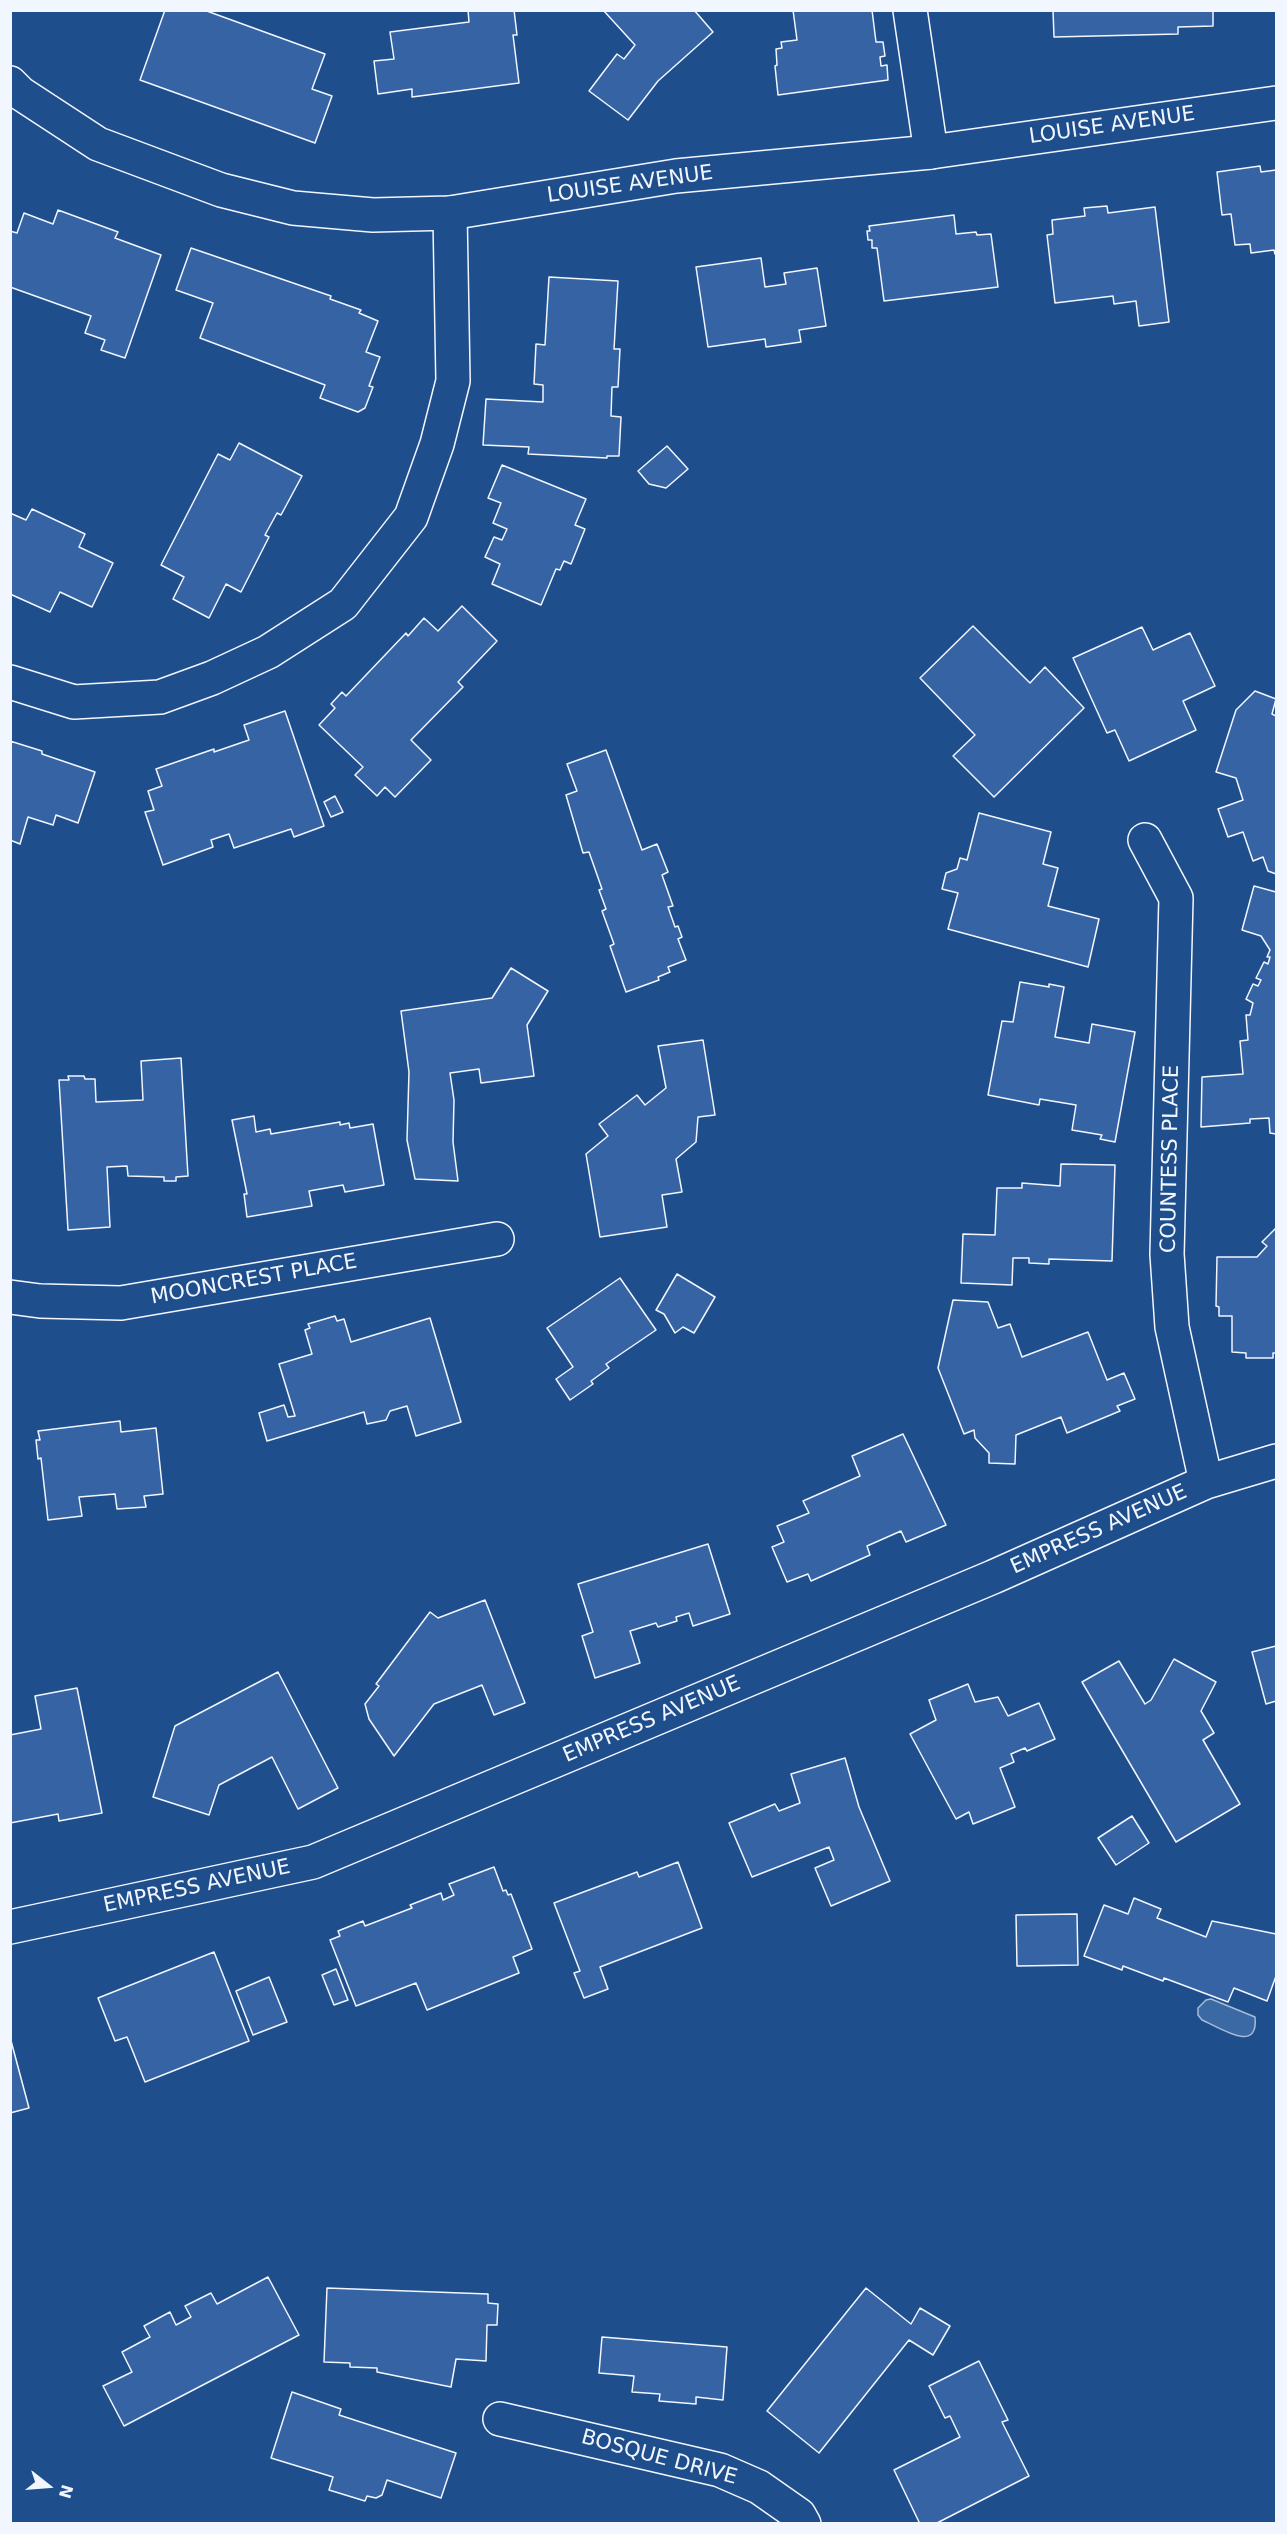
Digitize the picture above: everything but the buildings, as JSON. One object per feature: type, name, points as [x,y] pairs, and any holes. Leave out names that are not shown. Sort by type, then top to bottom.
[{"type":"street","points":[[910,10],[931,152]]},
{"type":"street","name":"LOUISE AVENUE","points":[[10,83],[20,93],[98,144],[221,190],[293,208],[373,215],[450,213],[676,176],[931,152],[1276,103]]},
{"type":"street","points":[[10,682],[74,702],[160,697],[212,678],[268,652],[343,604],[411,517],[437,444],[453,381],[450,213]]},
{"type":"street","name":"COUNTESS PLACE","points":[[1145,840],[1176,898],[1167,1254],[1172,1328],[1206,1482]]},
{"type":"street","name":"MOONCREST PLACE","points":[[10,1298],[121,1303],[497,1239]]},
{"type":"street","name":"EMPRESS AVENUE","points":[[10,1927],[313,1862],[982,1582],[1206,1482],[1276,1461]]},
{"type":"street","name":"BOSQUE DRIVE","points":[[500,2419],[720,2470],[759,2487],[799,2515],[804,2523]]},
{"type":"water","points":[[1211,1999],[1255,2017],[1255,2028],[1251,2034],[1236,2035],[1202,2020],[1198,2015],[1198,2008],[1206,2000]]}]
